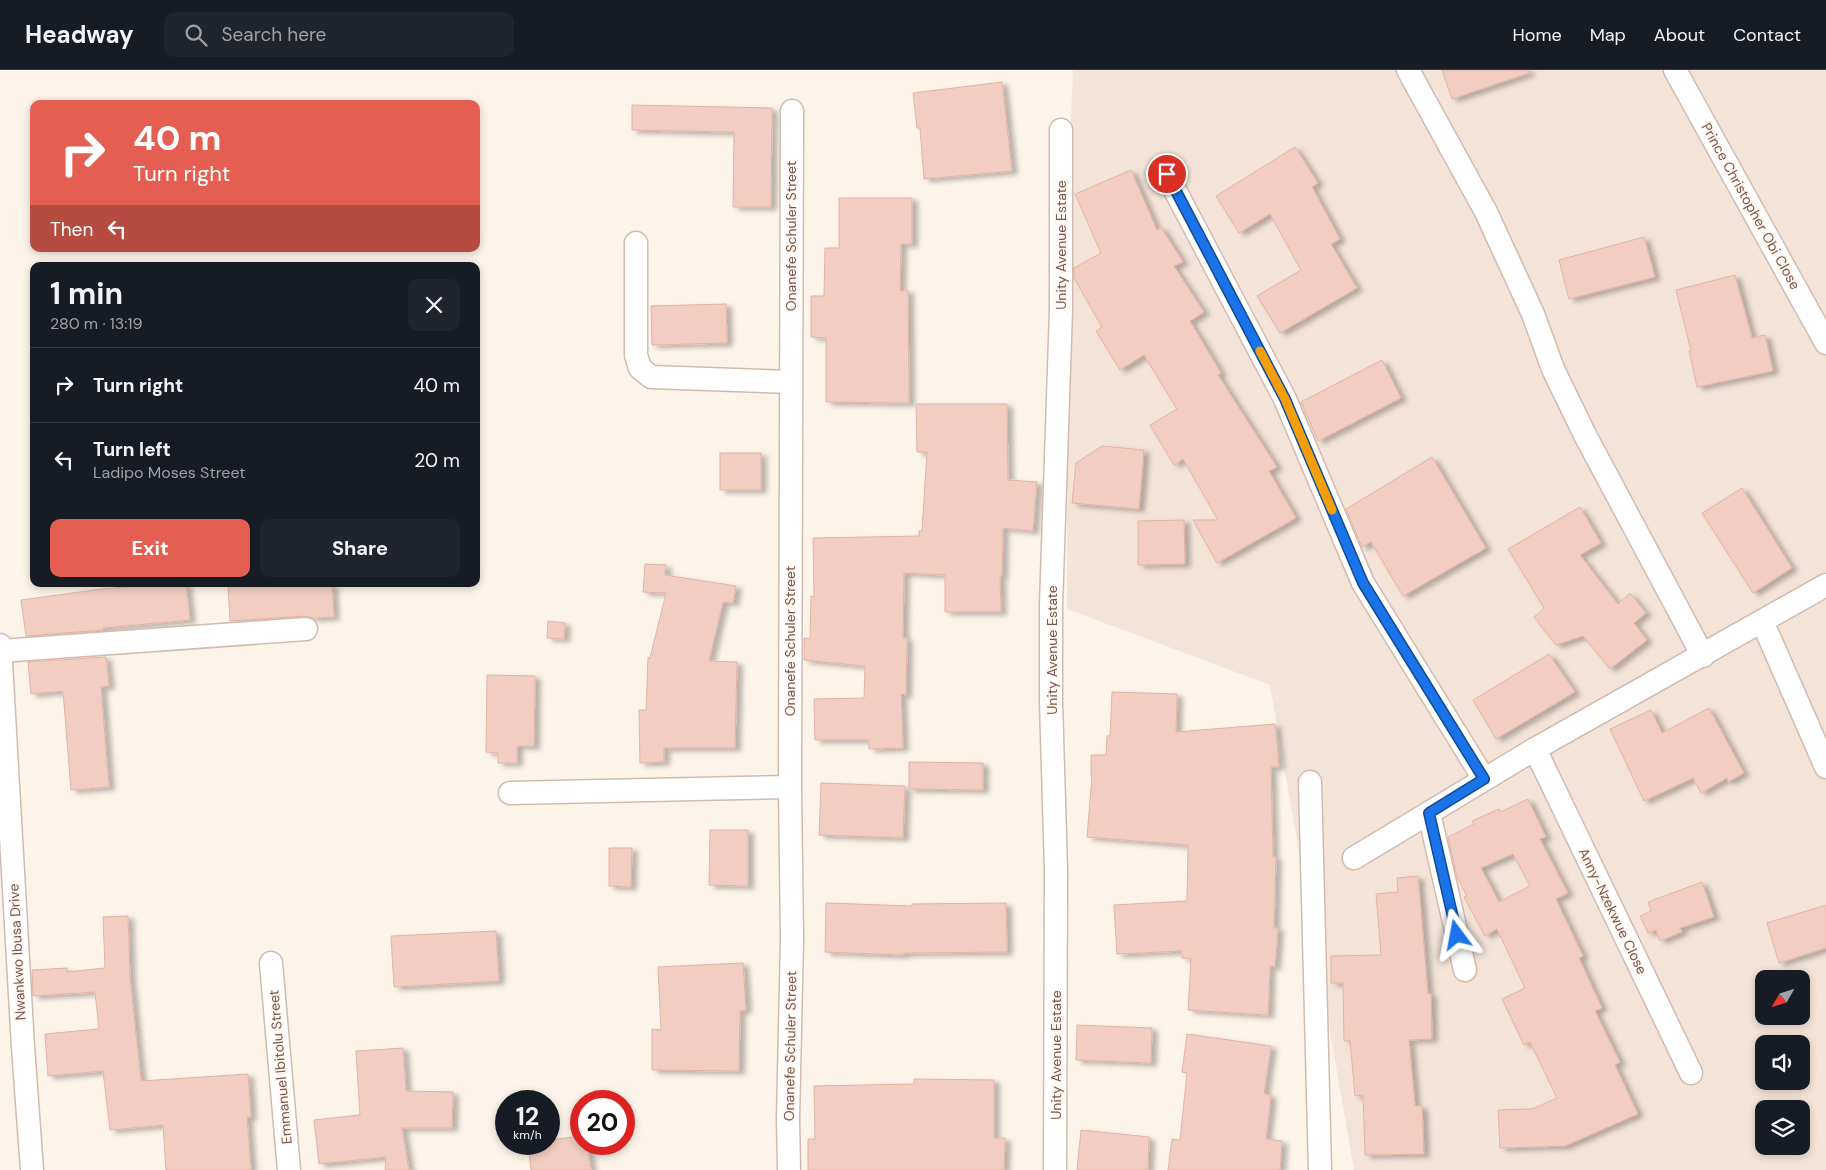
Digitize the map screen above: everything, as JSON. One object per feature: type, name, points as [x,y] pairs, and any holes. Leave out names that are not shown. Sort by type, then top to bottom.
[{"type":"street","points":[[1408,70],[1486,212],[1534,314],[1553,369],[1585,435],[1703,656]]},
{"type":"street","name":"Prince Christopher Obi Close","points":[[1675,70],[1826,343]]},
{"type":"street","name":"Onanefe Schuler Street","points":[[789,1170],[788,1119],[792,939],[790,787],[792,111]]},
{"type":"street","name":"Unity Avenue Estate","points":[[1056,1170],[1056,868],[1051,702],[1061,309],[1061,130]]},
{"type":"street","points":[[1167,174],[1285,399],[1363,583],[1484,779]]},
{"type":"street","points":[[636,243],[636,355],[640,368],[651,377],[791,382]]},
{"type":"street","points":[[1354,858],[1535,749],[1826,585]]},
{"type":"street","points":[[1762,622],[1826,767]]},
{"type":"street","points":[[0,651],[306,629]]},
{"type":"street","name":"Nwankwo Ibusa Drive","points":[[0,644],[22,1048],[32,1170]]},
{"type":"street","name":"Anny-Nzekwue Close","points":[[1535,749],[1691,1073]]},
{"type":"street","points":[[1310,782],[1320,1170]]},
{"type":"street","points":[[510,793],[790,787]]},
{"type":"street","points":[[1429,813],[1465,970]]},
{"type":"street","name":"Emmanuel Ibitolu Street","points":[[271,963],[288,1170]]},
{"type":"shaded area","points":[[1073,70],[1826,70],[1826,1170],[1354,1170],[1270,685],[1067,609],[1068,187]]},
{"type":"building","points":[[1442,70],[1528,70],[1529,73],[1452,99]]},
{"type":"building","points":[[1002,82],[1012,171],[924,179],[920,128],[917,128],[913,93]]},
{"type":"building","points":[[632,105],[772,108],[771,207],[733,207],[734,132],[632,130]]},
{"type":"building","points":[[1295,147],[1318,183],[1312,187],[1340,239],[1331,244],[1357,288],[1280,333],[1257,296],[1301,270],[1270,214],[1239,233],[1216,196]]},
{"type":"building","points":[[1131,170],[1157,230],[1161,227],[1183,262],[1174,266],[1204,312],[1190,321],[1221,373],[1218,375],[1277,467],[1269,471],[1296,518],[1217,563],[1193,520],[1218,520],[1183,459],[1174,465],[1150,425],[1177,409],[1144,355],[1120,370],[1096,331],[1102,327],[1074,278],[1074,268],[1101,253],[1075,194]]},
{"type":"building","points":[[839,198],[912,198],[912,244],[901,244],[900,291],[908,290],[909,403],[826,402],[826,338],[811,337],[811,296],[824,296],[825,248],[839,248]]},
{"type":"building","points":[[1644,237],[1655,277],[1569,299],[1559,260]]},
{"type":"building","points":[[1735,275],[1752,338],[1765,335],[1773,371],[1697,387],[1689,351],[1691,351],[1676,290]]},
{"type":"building","points":[[726,304],[727,343],[652,345],[651,306]]},
{"type":"building","points":[[1382,360],[1401,398],[1318,441],[1301,402]]},
{"type":"building","points":[[916,404],[1007,404],[1008,480],[1037,482],[1033,531],[1003,528],[1002,576],[1000,576],[1001,612],[945,612],[945,575],[904,573],[903,638],[907,638],[906,695],[901,694],[903,748],[869,749],[869,740],[815,740],[814,699],[864,698],[865,666],[804,660],[804,638],[810,639],[811,596],[814,597],[813,538],[919,536],[919,531],[922,531],[927,452],[917,452]]},
{"type":"building","points":[[1102,446],[1144,450],[1139,509],[1072,503],[1076,463]]},
{"type":"building","points":[[720,453],[761,453],[761,490],[720,490]]},
{"type":"building","points":[[1432,457],[1486,548],[1403,596],[1371,542],[1362,547],[1346,509]]},
{"type":"building","points":[[1742,488],[1792,568],[1753,593],[1702,513]]},
{"type":"building","points":[[1580,507],[1601,543],[1580,555],[1618,604],[1630,593],[1646,613],[1634,623],[1647,640],[1610,669],[1583,636],[1556,645],[1534,617],[1544,608],[1508,549]]},
{"type":"building","points":[[1184,520],[1185,564],[1138,565],[1138,521]]},
{"type":"building","points":[[645,564],[666,565],[665,575],[736,586],[733,603],[723,602],[709,661],[737,662],[735,748],[664,748],[664,762],[640,763],[639,710],[646,710],[648,657],[650,658],[666,593],[643,592]]},
{"type":"building","points":[[186,587],[190,620],[103,628],[103,630],[26,636],[21,600],[102,589]]},
{"type":"building","points":[[228,587],[332,587],[334,617],[313,618],[305,616],[230,621]]},
{"type":"building","points":[[548,621],[565,623],[564,639],[547,638]]},
{"type":"building","points":[[1549,654],[1575,692],[1496,739],[1473,700]]},
{"type":"building","points":[[106,657],[109,686],[101,687],[109,787],[71,790],[63,691],[31,694],[28,662]]},
{"type":"building","points":[[487,675],[535,676],[534,746],[517,746],[517,763],[498,763],[498,753],[486,752]]},
{"type":"building","points":[[1112,692],[1177,694],[1176,732],[1275,724],[1279,767],[1271,767],[1273,857],[1276,857],[1274,928],[1278,928],[1275,967],[1270,966],[1268,1015],[1188,1010],[1191,959],[1182,958],[1182,951],[1117,954],[1114,905],[1187,901],[1188,845],[1087,837],[1092,776],[1091,755],[1106,755],[1107,736],[1110,736]]},
{"type":"building","points":[[1709,708],[1744,773],[1728,782],[1727,778],[1701,793],[1693,778],[1644,801],[1610,729],[1651,710],[1662,733]]},
{"type":"building","points":[[909,762],[983,763],[983,790],[909,789]]},
{"type":"building","points":[[821,783],[905,786],[903,838],[819,835]]},
{"type":"building","points":[[1528,799],[1546,837],[1540,839],[1568,893],[1556,899],[1583,956],[1579,958],[1602,1008],[1595,1011],[1620,1062],[1615,1065],[1638,1114],[1565,1146],[1500,1148],[1498,1110],[1532,1109],[1557,1098],[1530,1042],[1524,1045],[1502,999],[1525,988],[1497,929],[1485,936],[1464,897],[1467,896],[1457,877],[1448,837],[1474,824],[1472,821],[1499,809],[1500,812]],"holes":[[[1513,854],[1530,886],[1499,902],[1481,868]]]},
{"type":"building","points":[[710,830],[748,830],[748,886],[709,885]]},
{"type":"building","points":[[609,848],[632,848],[631,887],[609,886]]},
{"type":"building","points":[[1418,876],[1428,994],[1431,994],[1432,1039],[1409,1040],[1415,1106],[1422,1106],[1424,1154],[1365,1155],[1363,1095],[1355,1096],[1350,1041],[1344,1041],[1343,983],[1331,983],[1331,956],[1381,955],[1376,894],[1398,892],[1397,878]]},
{"type":"building","points":[[1702,882],[1714,917],[1680,928],[1682,932],[1660,941],[1656,930],[1648,933],[1640,916],[1651,911],[1648,902]]},
{"type":"building","points":[[826,903],[912,906],[912,904],[1006,903],[1007,952],[904,953],[904,955],[825,952]]},
{"type":"building","points":[[1826,905],[1826,948],[1779,963],[1767,923]]},
{"type":"building","points":[[128,916],[130,978],[141,1081],[248,1074],[251,1117],[247,1117],[251,1170],[166,1170],[163,1125],[110,1130],[103,1071],[48,1076],[45,1034],[99,1029],[95,992],[33,996],[32,970],[67,968],[67,972],[105,968],[103,917]]},
{"type":"building","points":[[496,931],[499,981],[394,987],[391,936]]},
{"type":"building","points":[[743,963],[746,1010],[740,1011],[739,1071],[652,1070],[652,1029],[661,1030],[658,967]]},
{"type":"building","points":[[1077,1025],[1152,1028],[1151,1063],[1076,1060]]},
{"type":"building","points":[[1187,1034],[1271,1046],[1264,1094],[1271,1095],[1266,1139],[1282,1141],[1280,1170],[1168,1170],[1172,1139],[1180,1140],[1187,1073],[1182,1072]]},
{"type":"building","points":[[403,1048],[406,1091],[453,1092],[452,1128],[402,1128],[409,1170],[385,1170],[386,1157],[319,1164],[314,1120],[360,1115],[356,1051]]},
{"type":"building","points":[[914,1079],[994,1080],[994,1138],[1005,1138],[1004,1170],[808,1170],[808,1139],[815,1139],[814,1086],[914,1084]]},
{"type":"building","points":[[1081,1130],[1149,1137],[1148,1170],[1077,1170]]},
{"type":"building","points":[[570,1137],[570,1155],[589,1155],[591,1170],[531,1170],[529,1155],[560,1155],[560,1139]]},
{"type":"slow traffic","points":[[1260,351],[1285,399],[1332,510]]},
{"type":"route","points":[[1167,174],[1285,399],[1363,583],[1484,779],[1429,813],[1457,935]]}]
